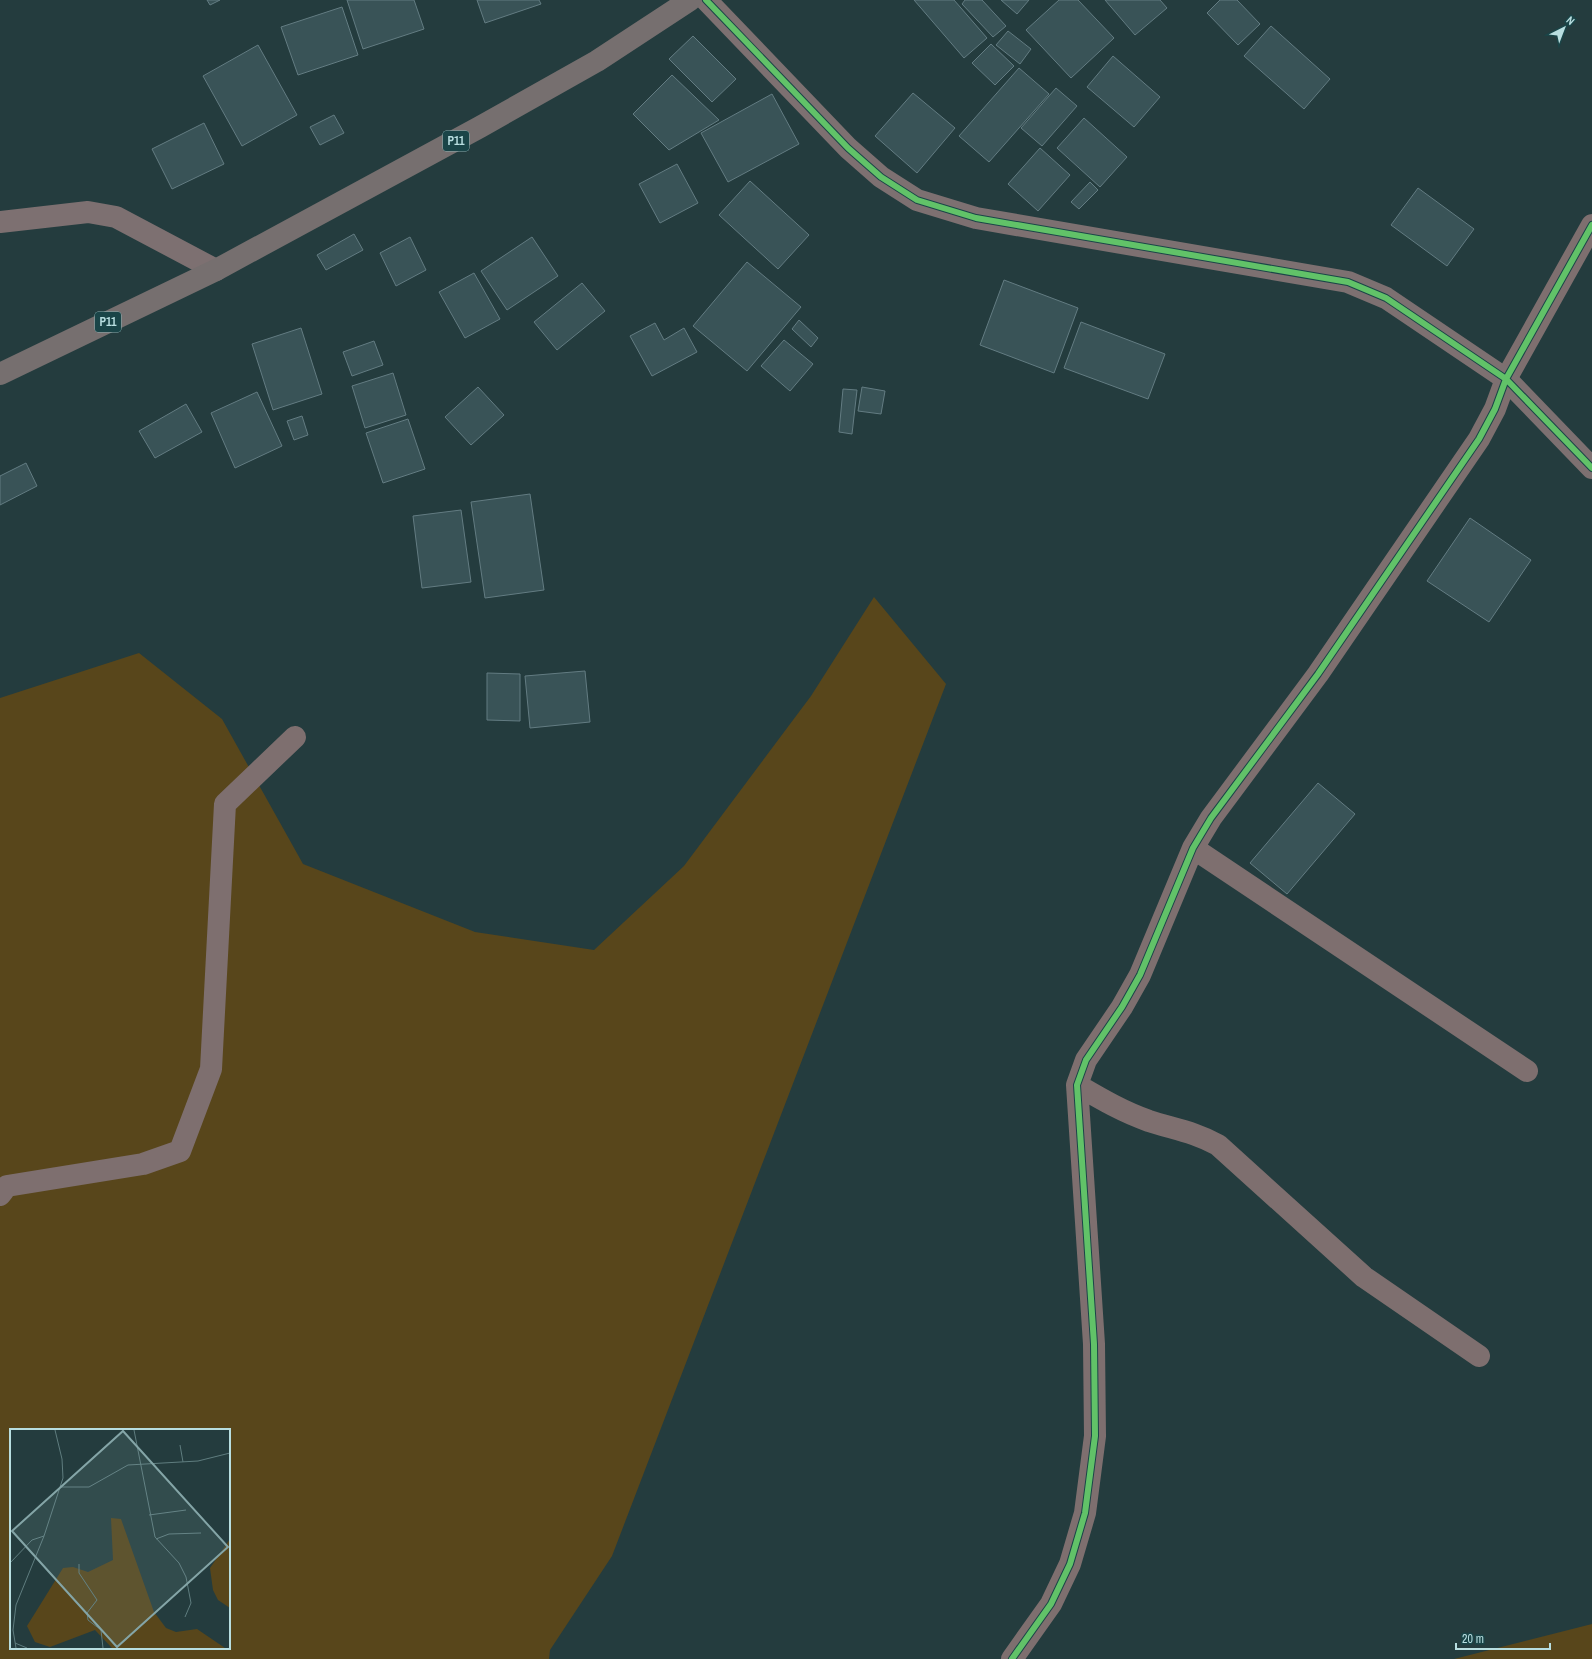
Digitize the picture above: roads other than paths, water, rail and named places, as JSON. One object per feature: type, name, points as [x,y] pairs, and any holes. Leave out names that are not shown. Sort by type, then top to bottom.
[{"type":"main road","name":"P11","points":[[0,374],[216,270],[480,128],[597,60],[690,0]]},
{"type":"street","points":[[706,0],[848,148],[881,177],[918,200],[976,218],[1348,282],[1386,298],[1506,379],[1592,468]]},
{"type":"street","points":[[0,222],[88,212],[116,217],[216,270]]},
{"type":"street","points":[[1012,1659],[1051,1604],[1070,1564],[1085,1513],[1095,1436],[1094,1344],[1077,1085],[1086,1060],[1122,1007],[1140,975],[1193,848],[1211,818],[1318,674],[1479,439],[1495,409],[1506,379],[1592,226]]},
{"type":"street","points":[[0,1195],[7,1186],[143,1164],[180,1151],[211,1069],[225,804],[295,737]]},
{"type":"street","points":[[1193,848],[1527,1071]]},
{"type":"street","points":[[1077,1085],[1119,1109],[1149,1121],[1202,1136],[1218,1145],[1364,1277],[1479,1356]]}]
